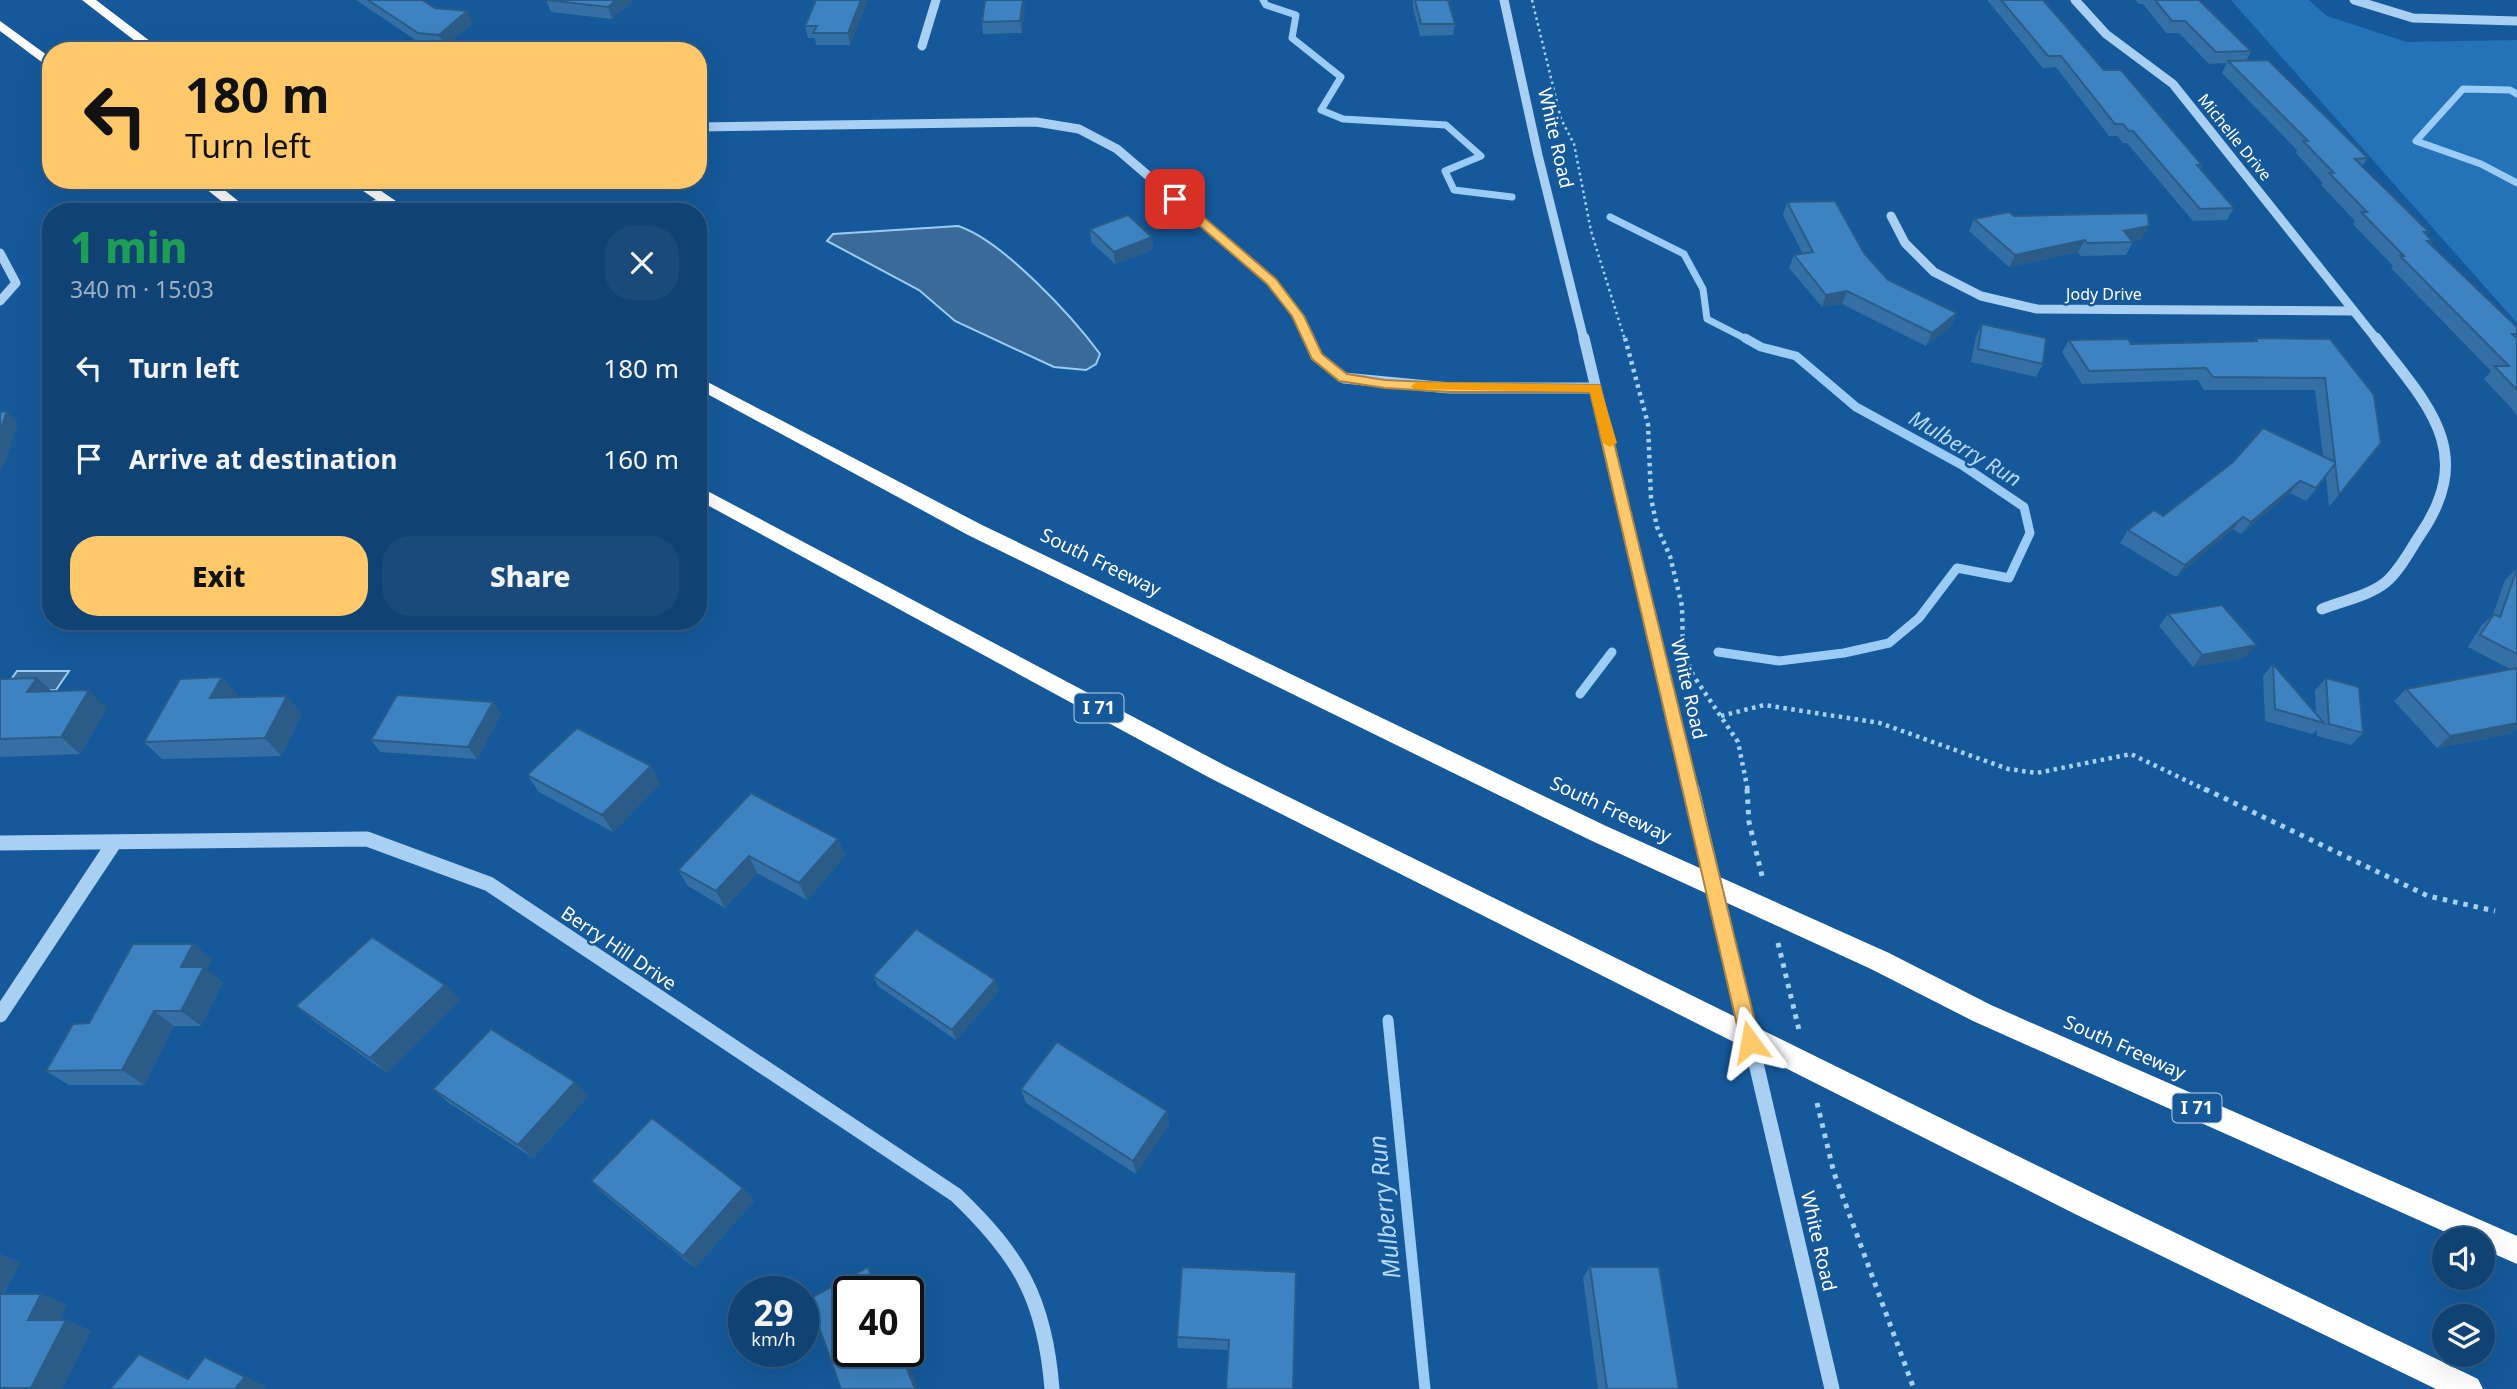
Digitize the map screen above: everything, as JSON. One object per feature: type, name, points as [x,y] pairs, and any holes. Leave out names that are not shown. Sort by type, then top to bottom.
[{"type":"highway","points":[[88,0],[145,42]]},
{"type":"highway","points":[[0,26],[42,58]]},
{"type":"highway","points":[[214,189],[233,203]]},
{"type":"highway","points":[[368,189],[390,203]]},
{"type":"highway","name":"South Freeway","points":[[707,387],[975,530],[1598,833],[1880,961],[1982,1013],[2517,1250]]},
{"type":"highway","name":"I 71","points":[[707,497],[1219,772],[2085,1204],[2468,1389]]},
{"type":"street","points":[[922,46],[936,0]]},
{"type":"street","name":"White Road","points":[[1504,0],[1534,142],[1596,388],[1832,1389]]},
{"type":"street","name":"Michelle Drive","points":[[2075,0],[2106,34],[2173,84],[2187,100],[2415,388],[2437,421],[2447,454],[2446,490],[2435,515],[2384,584],[2322,609]]},
{"type":"street","points":[[707,127],[1036,122],[1074,126],[1093,133],[1117,149],[1271,281],[1297,316],[1316,356],[1344,378],[1449,388],[1596,388]]},
{"type":"street","points":[[378,203],[385,200]]},
{"type":"street","name":"Jody Drive","points":[[1891,216],[1905,243],[1934,272],[1981,296],[2037,309],[2353,311]]},
{"type":"street","points":[[0,253],[16,283],[0,301]]},
{"type":"street","name":"Berry Hill Drive","points":[[0,844],[368,839],[489,884],[956,1195],[991,1227],[1020,1268],[1040,1311],[1051,1361],[1052,1389]]},
{"type":"street","points":[[0,1015],[114,843]]},
{"type":"lane","points":[[2354,0],[2413,18],[2517,21]]},
{"type":"path","points":[[1532,0],[1561,119],[1574,144],[1591,231],[1608,279],[1648,424],[1651,498],[1657,527],[1670,556],[1682,606],[1683,649],[1693,675],[1738,742],[1747,779],[1749,822],[1766,889]]},
{"type":"path","points":[[1721,716],[1764,705],[1880,723],[2008,769],[2037,773],[2131,754],[2428,896],[2495,911]]},
{"type":"path","points":[[1775,930],[1801,1038]]},
{"type":"path","points":[[1815,1092],[1834,1173],[1914,1389]]},
{"type":"shaded area","points":[[2231,0],[2309,0],[2327,16],[2407,42],[2517,40],[2517,323]]},
{"type":"shaded area","points":[[958,226],[995,247],[1054,300],[1100,354],[1096,364],[1086,370],[1054,367],[955,321],[919,290],[827,241],[833,234]]},
{"type":"shaded area","points":[[17,671],[69,671],[56,690],[3,691]]},
{"type":"building","points":[[368,0],[422,0],[435,8],[467,11],[439,35],[418,33]]},
{"type":"building","points":[[546,0],[616,0],[608,7]]},
{"type":"building","points":[[816,0],[861,0],[848,33],[813,33],[817,26],[805,26]]},
{"type":"building","points":[[985,0],[1023,0],[1020,21],[982,22]]},
{"type":"building","points":[[1415,0],[1448,0],[1455,24],[1421,24]]},
{"type":"building","points":[[2001,0],[2043,0],[2104,70],[2121,70],[2202,165],[2197,165],[2234,208],[2200,209],[2133,131],[2129,131],[2123,124],[2115,124],[2061,56],[2048,56]]},
{"type":"building","points":[[2155,0],[2199,0],[2251,51],[2216,52],[2185,21],[2172,21]]},
{"type":"building","points":[[2268,60],[2368,158],[2355,159],[2429,232],[2424,232],[2432,241],[2427,241],[2517,327],[2517,334],[2512,334],[2517,339],[2517,390],[2494,366],[2509,366],[2400,256],[2404,256],[2361,212],[2367,212],[2329,173],[2334,173],[2303,141],[2308,141],[2228,61]]},
{"type":"building","points":[[1835,201],[1864,253],[1888,280],[1957,313],[1932,333],[1847,291],[1826,295],[1794,255],[1813,252],[1787,202]]},
{"type":"building","points":[[2009,212],[2014,216],[2148,213],[2149,226],[2124,231],[2133,242],[2087,243],[2085,240],[2015,255],[1974,219]]},
{"type":"building","points":[[1128,215],[1152,237],[1114,252],[1090,229]]},
{"type":"building","points":[[1982,324],[2046,338],[2043,364],[1978,349]]},
{"type":"building","points":[[2256,338],[2330,339],[2374,395],[2381,443],[2339,495],[2335,464],[2316,488],[2300,481],[2251,522],[2243,517],[2185,565],[2128,530],[2154,510],[2163,516],[2233,462],[2263,428],[2335,462],[2325,378],[2213,377],[2206,368],[2089,371],[2069,340],[2128,339],[2131,344],[2257,341]]},
{"type":"building","points":[[7,411],[0,432],[0,412]]},
{"type":"building","points":[[2517,569],[2517,654],[2480,635],[2494,614],[2500,617]]},
{"type":"building","points":[[2222,605],[2257,645],[2202,655],[2168,614]]},
{"type":"building","points":[[2273,664],[2324,723],[2275,709]]},
{"type":"building","points":[[2517,668],[2517,723],[2450,736],[2406,689]]},
{"type":"building","points":[[222,677],[210,698],[287,696],[265,738],[144,742],[180,679]]},
{"type":"building","points":[[37,678],[27,692],[89,690],[61,737],[0,739],[0,679]]},
{"type":"building","points":[[2326,678],[2359,687],[2363,733],[2329,724]]},
{"type":"building","points":[[397,695],[493,702],[468,747],[371,740]]},
{"type":"building","points":[[577,728],[651,766],[602,815],[527,775]]},
{"type":"building","points":[[751,793],[838,839],[799,883],[749,856],[716,891],[678,870]]},
{"type":"building","points":[[916,929],[995,980],[952,1030],[873,976]]},
{"type":"building","points":[[372,937],[445,985],[370,1058],[296,1006]]},
{"type":"building","points":[[133,944],[193,944],[181,967],[204,967],[181,1011],[154,1011],[122,1070],[46,1071],[73,1024],[89,1023]]},
{"type":"building","points":[[491,1029],[575,1082],[518,1145],[433,1089]]},
{"type":"building","points":[[1057,1042],[1167,1111],[1133,1161],[1021,1089]]},
{"type":"building","points":[[652,1118],[743,1188],[683,1256],[591,1181]]},
{"type":"building","points":[[868,1267],[871,1276],[851,1276]]},
{"type":"building","points":[[1182,1267],[1296,1272],[1293,1389],[1226,1389],[1229,1340],[1177,1337]]},
{"type":"building","points":[[1590,1267],[1659,1267],[1679,1389],[1607,1389]]},
{"type":"building","points":[[833,1286],[833,1366],[819,1327],[819,1294]]},
{"type":"building","points":[[0,1294],[41,1294],[28,1320],[66,1320],[31,1388],[0,1388]]},
{"type":"building","points":[[139,1354],[188,1379],[205,1357],[245,1377],[235,1389],[110,1389]]},
{"type":"building","points":[[833,1367],[906,1367],[915,1389],[841,1389]]},
{"type":"waterway","name":"Mulberry Run","points":[[1263,0],[1266,5],[1296,15],[1292,38],[1341,77],[1321,110],[1343,119],[1446,125],[1481,156],[1445,171],[1454,190],[1512,197]]},
{"type":"waterway","points":[[2517,94],[2510,90],[2463,89],[2416,141],[2481,164],[2517,183]]},
{"type":"waterway","name":"Mulberry Run","points":[[1610,217],[1684,254],[1703,289],[1707,319],[1748,340]]},
{"type":"waterway","name":"Mulberry Run","points":[[1718,652],[1779,661],[1844,653],[1889,643],[1919,618],[1957,568],[2009,578],[2030,533],[2024,507],[1962,465],[1856,407],[1796,356],[1761,347],[1745,338]]},
{"type":"waterway","name":"Mulberry Run","points":[[1580,694],[1612,652]]},
{"type":"waterway","name":"Mulberry Run","points":[[1388,1020],[1425,1389]]},
{"type":"slow traffic","points":[[1417,386],[1596,388],[1610,443]]},
{"type":"route","points":[[1175,199],[1271,281],[1297,316],[1316,356],[1344,378],[1449,388],[1596,388],[1750,1042]]}]
